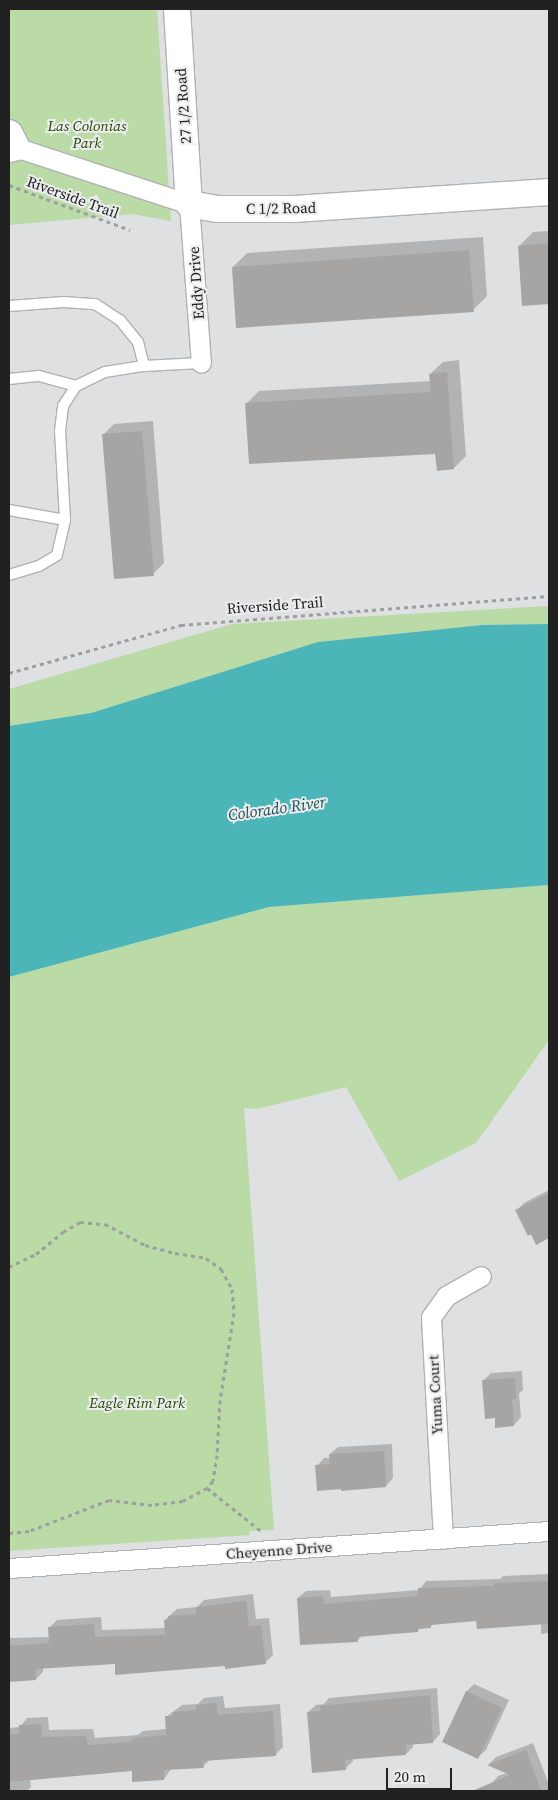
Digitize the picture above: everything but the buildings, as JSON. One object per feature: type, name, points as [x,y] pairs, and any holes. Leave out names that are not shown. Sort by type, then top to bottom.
[{"type":"street","name":"27 1/2 Road","points":[[177,9],[189,204]]},
{"type":"street","name":"C 1/2 Road","points":[[9,129],[12,131],[15,150],[189,204],[217,209],[294,210],[549,192]]},
{"type":"street","name":"Eddy Drive","points":[[189,204],[201,363]]},
{"type":"street","name":"Yuma Court","points":[[443,1539],[430,1317],[446,1296],[481,1276]]},
{"type":"street","name":"Cheyenne Drive","points":[[9,1568],[549,1531]]},
{"type":"lane","points":[[9,306],[64,302],[95,304],[120,320],[138,342],[144,366]]},
{"type":"lane","points":[[9,575],[39,566],[57,555],[65,520],[60,431],[63,406],[76,386],[106,372],[144,366],[201,363]]},
{"type":"lane","points":[[9,379],[39,376],[76,386]]},
{"type":"lane","points":[[9,510],[65,520]]},
{"type":"path","name":"Riverside Trail","points":[[9,185],[130,230]]},
{"type":"path","name":"Riverside Trail","points":[[9,673],[181,625],[549,596]]},
{"type":"path","points":[[9,1267],[36,1254],[63,1232],[80,1222],[105,1224],[145,1244],[175,1253],[206,1258],[221,1269],[232,1289],[234,1313],[220,1400],[217,1455],[213,1481],[207,1488],[183,1502],[152,1505],[109,1500],[29,1530],[9,1533]]},
{"type":"path","points":[[207,1488],[261,1530],[270,1551]]},
{"type":"green space","name":"Las Colonias Park","points":[[9,9],[157,9],[171,221],[132,214],[9,225]]},
{"type":"green space","points":[[549,606],[549,624],[482,625],[318,642],[91,713],[9,726],[9,689],[232,624]]},
{"type":"green space","name":"Eagle Rim Park","points":[[549,885],[549,1040],[476,1143],[399,1181],[346,1087],[257,1109],[244,1108],[274,1530],[249,1531],[250,1535],[9,1551],[9,977],[269,907]]},
{"type":"water","name":"Colorado River","points":[[549,624],[549,885],[269,907],[9,977],[9,726],[91,713],[318,642],[482,625]]}]
